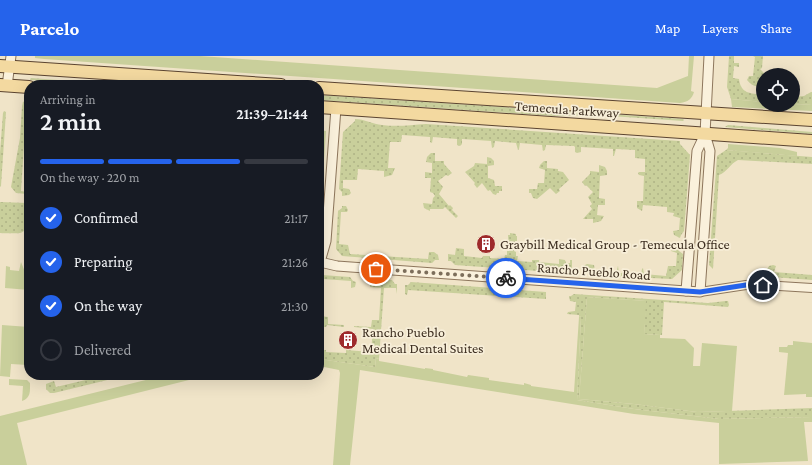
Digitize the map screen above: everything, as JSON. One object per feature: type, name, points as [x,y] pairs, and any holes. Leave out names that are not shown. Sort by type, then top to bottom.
[{"type":"main road","points":[[7,63],[219,80]]},
{"type":"main road","points":[[4,86],[24,87]]},
{"type":"main road","name":"Temecula Parkway","points":[[324,88],[812,120]]},
{"type":"main road","name":"Temecula Parkway","points":[[324,107],[812,141]]},
{"type":"street","points":[[709,56],[705,134],[710,151],[700,292],[752,285],[812,288]]},
{"type":"street","points":[[4,86],[7,63]]},
{"type":"street","points":[[324,248],[326,241],[336,108]]},
{"type":"street","points":[[686,291],[697,150],[705,134]]},
{"type":"street","name":"Rancho Pueblo Road","points":[[324,263],[337,266],[700,292]]},
{"type":"green space","points":[[35,56],[200,56],[657,88],[688,76],[689,56],[694,56],[691,91],[694,92],[689,100],[680,103],[44,59],[35,58]]},
{"type":"green space","points":[[729,56],[734,56],[734,63],[739,63],[739,67],[734,66],[733,78],[739,79],[744,90],[756,94],[756,101],[731,99],[727,87]]},
{"type":"green space","points":[[753,56],[763,56],[762,68],[756,68],[756,86],[752,85],[747,80],[749,76],[753,76],[755,57]]},
{"type":"green space","points":[[31,78],[58,80],[30,80]]},
{"type":"green space","points":[[812,92],[812,105],[800,104],[800,96]]},
{"type":"green space","points":[[324,95],[684,120],[596,115],[554,116],[324,100]]},
{"type":"green space","points":[[731,99],[756,101],[756,108],[732,107]]},
{"type":"green space","points":[[24,101],[24,145],[21,191],[24,192],[24,194],[16,193],[11,187],[20,138]]},
{"type":"green space","points":[[800,104],[812,105],[812,111],[800,110]]},
{"type":"green space","points":[[4,111],[6,112],[0,187],[0,153]]},
{"type":"green space","points":[[355,119],[388,126],[426,124],[680,141],[680,144],[690,155],[684,231],[680,238],[674,235],[673,231],[679,230],[680,218],[673,216],[674,213],[667,212],[667,207],[643,205],[642,211],[637,208],[637,201],[643,201],[644,176],[639,175],[638,173],[645,172],[645,159],[635,158],[635,150],[616,149],[613,156],[613,149],[581,147],[581,152],[577,153],[575,152],[574,146],[546,145],[545,150],[543,151],[542,145],[520,143],[518,150],[516,143],[495,141],[494,147],[492,148],[491,141],[462,139],[462,144],[460,146],[457,145],[457,139],[433,137],[432,143],[430,142],[430,137],[402,135],[401,142],[390,142],[388,168],[395,168],[392,175],[384,177],[384,171],[358,169],[357,180],[343,180],[343,188],[349,189],[351,193],[349,195],[342,196],[342,192],[339,189],[343,132],[355,121]]},
{"type":"green space","points":[[728,125],[812,132],[812,134],[725,127]]},
{"type":"green space","points":[[324,131],[326,131],[324,161]]},
{"type":"green space","points":[[728,144],[780,148],[797,152],[797,156],[726,150],[728,148]]},
{"type":"green space","points":[[726,150],[812,157],[812,164],[738,160],[719,175],[713,269],[709,265],[717,156]]},
{"type":"green space","points":[[431,153],[435,153],[435,161],[444,161],[444,164],[452,173],[448,176],[446,175],[438,181],[443,187],[439,194],[449,206],[450,205],[453,208],[452,210],[458,216],[456,218],[445,207],[443,209],[430,209],[430,211],[424,208],[423,203],[432,204],[435,196],[430,192],[431,178],[425,178],[425,172],[432,173],[432,163],[426,162],[427,157]]},
{"type":"green space","points":[[487,157],[494,161],[494,165],[488,166],[488,178],[494,180],[495,186],[502,186],[502,191],[499,191],[496,195],[490,190],[488,191],[482,183],[477,188],[474,184],[475,183],[465,172],[474,166],[475,163],[487,164]]},
{"type":"green space","points":[[544,161],[547,161],[547,168],[558,169],[558,171],[563,172],[569,180],[559,189],[560,191],[556,194],[550,188],[537,199],[533,198],[531,193],[529,193],[529,189],[537,189],[538,183],[544,183],[545,170],[539,168]]},
{"type":"green space","points":[[599,165],[605,167],[607,171],[607,175],[600,176],[599,198],[605,199],[605,205],[598,205],[597,215],[604,216],[601,221],[593,223],[593,219],[583,219],[592,209],[590,206],[592,204],[588,197],[593,192],[582,182],[590,174],[590,171],[599,172]]},
{"type":"green space","points":[[0,202],[24,203],[24,231],[21,233],[0,233]]},
{"type":"green space","points":[[342,206],[346,206],[348,210],[347,212],[341,212],[339,244],[348,245],[350,254],[428,259],[429,252],[434,252],[438,255],[439,260],[435,260],[432,263],[342,256],[336,249],[338,211],[342,208]]},
{"type":"green space","points":[[510,233],[516,234],[517,236],[514,251],[516,252],[516,256],[518,256],[517,261],[532,262],[532,260],[539,260],[539,262],[559,264],[559,259],[565,260],[566,263],[570,263],[570,260],[572,260],[572,269],[569,269],[565,273],[455,265],[451,261],[448,261],[448,254],[455,255],[456,248],[464,249],[464,256],[482,258],[483,256],[490,256],[490,258],[504,259],[505,255],[507,255],[507,251],[509,251],[508,235],[510,235]]},
{"type":"green space","points":[[675,247],[680,247],[679,251],[683,254],[682,270],[672,279],[590,275],[585,270],[582,270],[583,266],[587,264],[594,265],[595,271],[616,273],[618,266],[619,273],[641,274],[643,268],[644,274],[666,276],[668,266],[676,266],[677,253],[671,251]]},
{"type":"green space","points":[[21,262],[24,270],[24,290],[5,288],[6,266],[10,267],[10,270],[19,271]]},
{"type":"green space","points":[[769,266],[776,266],[774,272],[812,275],[812,280],[772,277],[766,271]]},
{"type":"green space","points":[[324,275],[350,277],[356,282],[355,287],[351,288],[351,281],[324,279]]},
{"type":"green space","points":[[374,278],[392,280],[395,284],[397,284],[397,294],[396,288],[384,288],[379,359],[376,358],[375,367],[324,360],[324,350],[326,350],[326,352],[346,353],[346,350],[371,352],[373,329],[354,326],[371,327],[372,320],[379,320],[381,288],[370,287],[370,282]]},
{"type":"green space","points":[[411,282],[546,292],[546,299],[408,290],[407,295],[405,294],[405,285],[408,285]]},
{"type":"green space","points":[[574,294],[708,303],[728,301],[729,305],[728,307],[664,302],[662,335],[660,335],[644,334],[646,301],[587,297],[579,399],[697,412],[812,408],[812,417],[719,419],[634,409],[577,400],[581,316],[579,317],[579,315],[567,314],[568,312],[575,311],[576,302],[570,301],[569,296]]},
{"type":"green space","points":[[587,297],[647,301],[644,334],[660,335],[660,338],[685,339],[694,348],[693,366],[700,366],[702,343],[737,346],[732,411],[697,412],[579,399]]},
{"type":"green space","points":[[324,316],[328,317],[328,324],[344,325],[344,327],[327,325],[324,327]]},
{"type":"green space","points":[[581,316],[577,400],[634,409],[719,419],[812,417],[812,422],[804,422],[808,461],[719,464],[719,423],[634,414],[360,370],[350,465],[333,465],[340,373],[339,370],[324,367],[324,360],[375,367],[376,358],[379,359],[379,361],[433,369],[467,377],[468,375],[489,378],[489,380],[524,385],[524,383],[531,386],[574,392],[579,317]]},
{"type":"green space","points":[[2,325],[24,327],[24,365],[11,364],[10,377],[0,376]]},
{"type":"green space","points":[[793,341],[812,343],[812,397],[806,397],[806,394],[784,395],[788,353],[779,352],[779,347],[793,345]]},
{"type":"green space","points":[[9,379],[27,380],[30,383],[30,389],[27,398],[22,401],[23,386],[9,385]]},
{"type":"green space","points":[[86,380],[107,380],[54,393],[50,393],[46,389],[46,384],[54,381],[56,387]]},
{"type":"green space","points":[[146,380],[189,380],[17,423],[27,465],[0,465],[0,416]]},
{"type":"way so far","points":[[376,269],[506,278]]},
{"type":"place","name":"Graybill Medical Group - Temecula Office","points":[[486,244]]},
{"type":"place","name":"Rancho Pueblo Medical Dental Suites","points":[[348,340]]},
{"type":"route","points":[[506,278],[700,292],[746,285],[763,285]]}]
